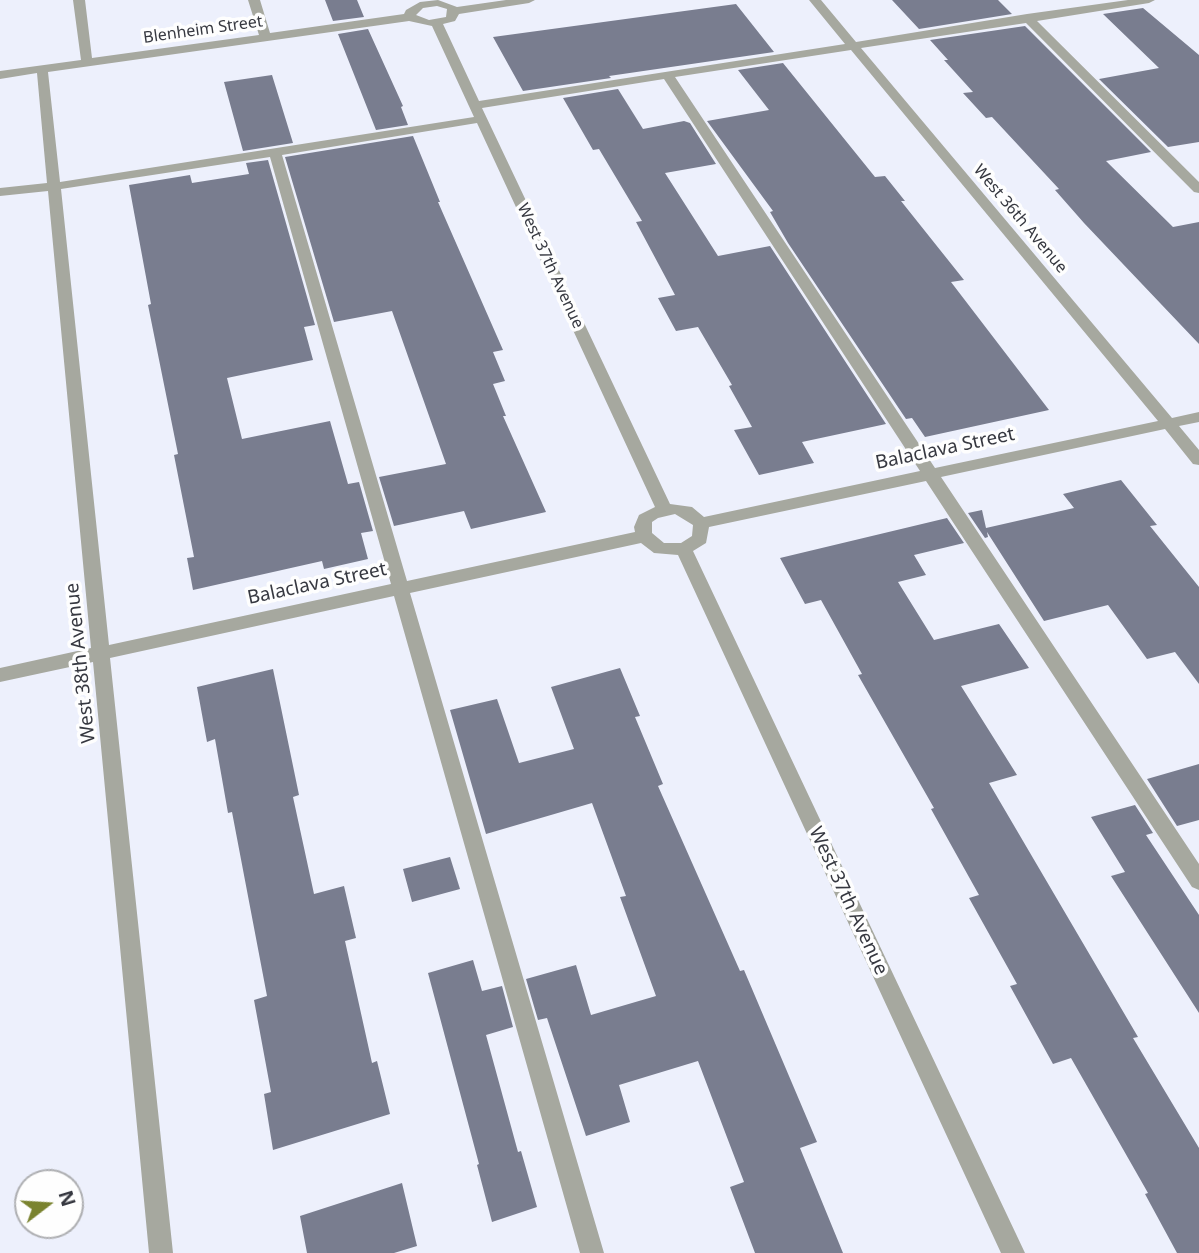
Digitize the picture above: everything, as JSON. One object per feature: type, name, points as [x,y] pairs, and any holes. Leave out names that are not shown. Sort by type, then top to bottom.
[{"type":"street","points":[[79,0],[87,63]]},
{"type":"street","points":[[254,0],[265,37]]},
{"type":"street","points":[[454,11],[451,19],[437,24],[420,23],[410,17],[414,8],[427,1],[445,4],[454,11],[529,0]]},
{"type":"street","name":"West 36th Avenue","points":[[815,0],[1199,460]]},
{"type":"street","points":[[475,105],[1149,0]]},
{"type":"street","name":"Blenheim Street","points":[[0,75],[410,17]]},
{"type":"street","points":[[1027,17],[1199,190]]},
{"type":"street","name":"West 37th Avenue","points":[[437,24],[664,509]]},
{"type":"street","name":"West 38th Avenue","points":[[42,69],[162,1253]]},
{"type":"street","points":[[667,75],[1199,881]]},
{"type":"street","points":[[0,192],[275,153],[482,119]]},
{"type":"street","points":[[275,153],[592,1253]]},
{"type":"street","name":"Balaclava Street","points":[[701,523],[1199,416]]},
{"type":"street","points":[[664,509],[686,511],[701,523],[700,539],[684,550],[660,549],[644,536],[642,527],[645,519],[664,509]]},
{"type":"street","name":"Balaclava Street","points":[[0,675],[644,536]]},
{"type":"street","name":"West 37th Avenue","points":[[684,550],[1013,1253]]},
{"type":"building","points":[[325,0],[357,0],[364,17],[333,21]]},
{"type":"building","points":[[892,0],[998,0],[1012,14],[919,29]]},
{"type":"building","points":[[736,4],[774,52],[523,91],[493,37]]},
{"type":"building","points":[[1143,8],[1199,55],[1199,142],[1168,147],[1099,79],[1159,68],[1103,14]]},
{"type":"building","points":[[1025,26],[1151,152],[1106,161],[1173,227],[1199,222],[1199,344],[1084,223],[1055,190],[1059,189],[992,117],[986,118],[963,93],[973,92],[930,40]]},
{"type":"building","points":[[368,29],[403,106],[401,107],[408,125],[376,130],[338,34]]},
{"type":"building","points":[[783,63],[875,177],[885,176],[905,201],[901,201],[964,280],[951,282],[1049,410],[925,437],[912,418],[906,419],[788,243],[770,212],[773,211],[707,121],[769,110],[738,70]]},
{"type":"building","points":[[272,75],[293,143],[243,151],[224,82]]},
{"type":"building","points":[[618,89],[643,129],[684,121],[690,123],[716,164],[665,173],[718,256],[770,246],[886,424],[802,442],[814,463],[759,475],[734,430],[752,427],[729,386],[732,385],[698,327],[676,331],[658,298],[675,295],[636,222],[642,221],[599,149],[593,150],[563,98]]},
{"type":"building","points":[[413,136],[438,202],[503,350],[493,352],[505,381],[493,384],[506,416],[503,416],[546,512],[471,529],[464,511],[394,526],[379,477],[446,464],[392,311],[334,322],[285,157]]},
{"type":"building","points":[[268,160],[315,325],[304,327],[313,360],[227,378],[242,439],[330,421],[348,484],[359,482],[373,531],[361,533],[368,559],[324,569],[322,561],[193,590],[187,558],[194,557],[174,455],[178,454],[148,305],[151,304],[129,185],[190,175],[192,183],[249,174],[246,163]]},
{"type":"building","points":[[1121,480],[1157,525],[1150,526],[1199,587],[1199,684],[1175,652],[1147,659],[1108,605],[1044,621],[987,532],[988,537],[985,538],[968,513],[982,510],[986,528],[1074,508],[1063,494]]},
{"type":"building","points":[[947,518],[964,543],[914,555],[926,575],[898,582],[934,640],[999,624],[1029,668],[961,686],[1017,775],[989,783],[1138,1037],[1133,1038],[1199,1148],[1199,1253],[1177,1253],[1145,1194],[1148,1193],[1071,1058],[1053,1064],[1010,986],[1017,984],[969,898],[979,895],[931,809],[934,808],[858,675],[862,674],[821,600],[805,604],[780,558]]},
{"type":"building","points":[[620,668],[640,716],[635,717],[663,784],[658,786],[740,971],[744,970],[817,1142],[800,1148],[843,1253],[755,1253],[730,1187],[744,1182],[698,1061],[619,1085],[630,1122],[586,1136],[547,1018],[538,1020],[526,979],[576,965],[591,1015],[656,996],[620,897],[626,896],[592,803],[486,834],[450,710],[497,699],[519,763],[574,749],[551,687]]},
{"type":"building","points":[[273,669],[299,795],[293,797],[314,894],[344,886],[356,938],[345,941],[372,1063],[377,1061],[390,1114],[273,1150],[264,1094],[271,1092],[254,1000],[267,996],[232,812],[228,813],[215,739],[207,742],[197,687]]},
{"type":"building","points":[[1199,764],[1199,820],[1177,826],[1147,779]]},
{"type":"building","points":[[1135,805],[1153,833],[1146,835],[1199,915],[1199,1013],[1111,876],[1125,872],[1091,817]]},
{"type":"building","points":[[450,857],[460,889],[412,902],[403,869]]},
{"type":"building","points":[[473,960],[482,991],[502,986],[513,1027],[486,1035],[518,1152],[521,1151],[537,1207],[492,1222],[428,973]]},
{"type":"building","points":[[402,1183],[417,1246],[394,1253],[307,1253],[300,1216]]}]
